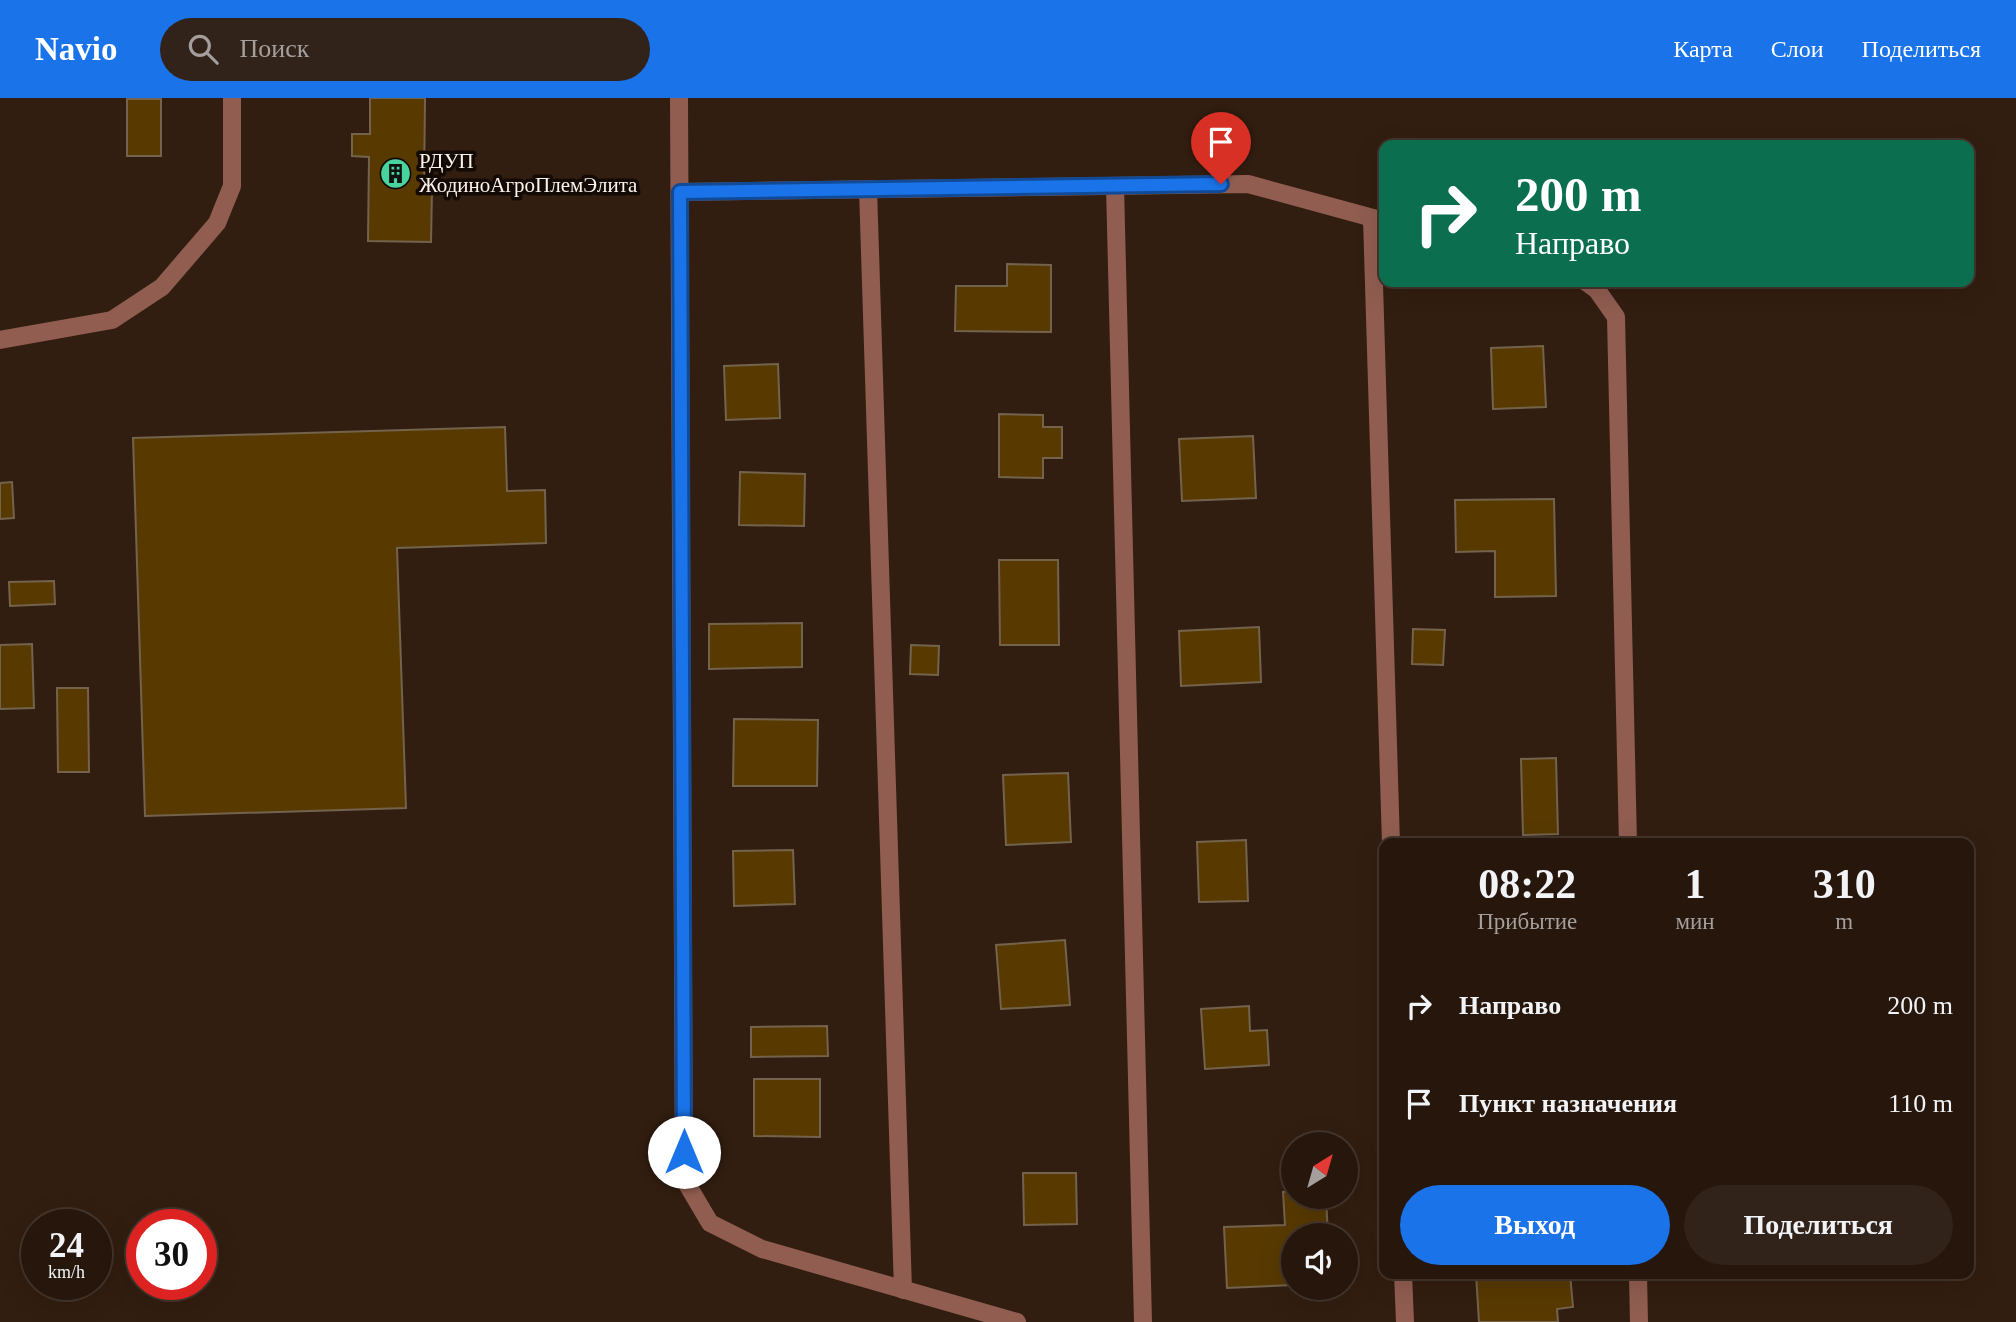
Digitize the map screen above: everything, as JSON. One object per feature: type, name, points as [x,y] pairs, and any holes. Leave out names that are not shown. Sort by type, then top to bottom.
[{"type":"street","points":[[0,340],[111,320],[162,287],[217,223],[232,186],[232,98]]},
{"type":"street","points":[[680,98],[684,1179],[710,1223],[762,1249],[1017,1322]]},
{"type":"street","points":[[680,192],[1248,184],[1378,219],[1379,267]]},
{"type":"street","points":[[1115,186],[1143,1322]]},
{"type":"street","points":[[868,189],[903,1290]]},
{"type":"street","points":[[1379,287],[1391,838]]},
{"type":"street","points":[[1593,287],[1616,317],[1628,838]]},
{"type":"street","points":[[1404,1279],[1405,1322]]},
{"type":"street","points":[[1638,1279],[1639,1322]]},
{"type":"building","name":"РДУП ЖодиноАгроПлемЭлита","points":[[370,98],[425,98],[424,190],[432,190],[431,242],[368,241],[369,157],[352,156],[352,134],[370,134]]},
{"type":"building","points":[[127,99],[161,99],[161,156],[127,156]]},
{"type":"building","points":[[1007,264],[1051,265],[1051,332],[955,331],[956,286],[1007,286]]},
{"type":"building","points":[[1543,346],[1546,407],[1493,409],[1491,348]]},
{"type":"building","points":[[778,364],[780,418],[726,420],[724,366]]},
{"type":"building","points":[[999,414],[1043,415],[1043,427],[1062,427],[1062,458],[1043,458],[1043,478],[999,477]]},
{"type":"building","points":[[505,427],[507,491],[545,490],[546,543],[397,548],[406,808],[145,816],[133,438]]},
{"type":"building","points":[[1253,436],[1256,498],[1182,501],[1179,439]]},
{"type":"building","points":[[740,472],[805,474],[804,526],[739,525]]},
{"type":"building","points":[[12,482],[14,518],[0,519],[0,483]]},
{"type":"building","points":[[1554,499],[1556,596],[1495,597],[1495,551],[1456,552],[1455,500]]},
{"type":"building","points":[[999,560],[1058,560],[1059,645],[1000,645]]},
{"type":"building","points":[[54,581],[55,604],[10,606],[9,582]]},
{"type":"building","points":[[802,623],[802,667],[709,669],[709,624]]},
{"type":"building","points":[[1259,627],[1261,682],[1181,686],[1179,631]]},
{"type":"building","points":[[1413,629],[1445,630],[1443,665],[1412,664]]},
{"type":"building","points":[[32,644],[34,708],[0,709],[0,645]]},
{"type":"building","points":[[911,645],[939,646],[938,675],[910,674]]},
{"type":"building","points":[[57,688],[88,688],[89,772],[58,772]]},
{"type":"building","points":[[734,719],[818,720],[817,786],[733,786]]},
{"type":"building","points":[[1556,758],[1558,834],[1523,835],[1521,759]]},
{"type":"building","points":[[1068,773],[1071,842],[1006,845],[1003,775]]},
{"type":"building","points":[[1246,840],[1248,901],[1199,902],[1197,842]]},
{"type":"building","points":[[793,850],[795,904],[734,906],[733,851]]},
{"type":"building","points":[[1065,940],[1070,1005],[1001,1009],[996,945]]},
{"type":"building","points":[[1249,1006],[1250,1031],[1267,1030],[1269,1065],[1205,1069],[1201,1009]]},
{"type":"building","points":[[827,1026],[828,1056],[751,1057],[751,1027]]},
{"type":"building","points":[[754,1079],[820,1079],[820,1137],[754,1136]]},
{"type":"building","points":[[1023,1173],[1076,1173],[1077,1224],[1024,1225]]},
{"type":"building","points":[[1284,1209],[1327,1209],[1327,1223],[1285,1223]]},
{"type":"building","points":[[1281,1225],[1281,1286],[1227,1288],[1224,1227]]},
{"type":"building","points":[[1476,1279],[1570,1279],[1573,1307],[1557,1309],[1558,1322],[1479,1322]]},
{"type":"place","name":"РДУП ЖодиноАгроПлемЭлита","points":[[396,173]]},
{"type":"route","points":[[684,1152],[680,192],[1221,184]]}]
